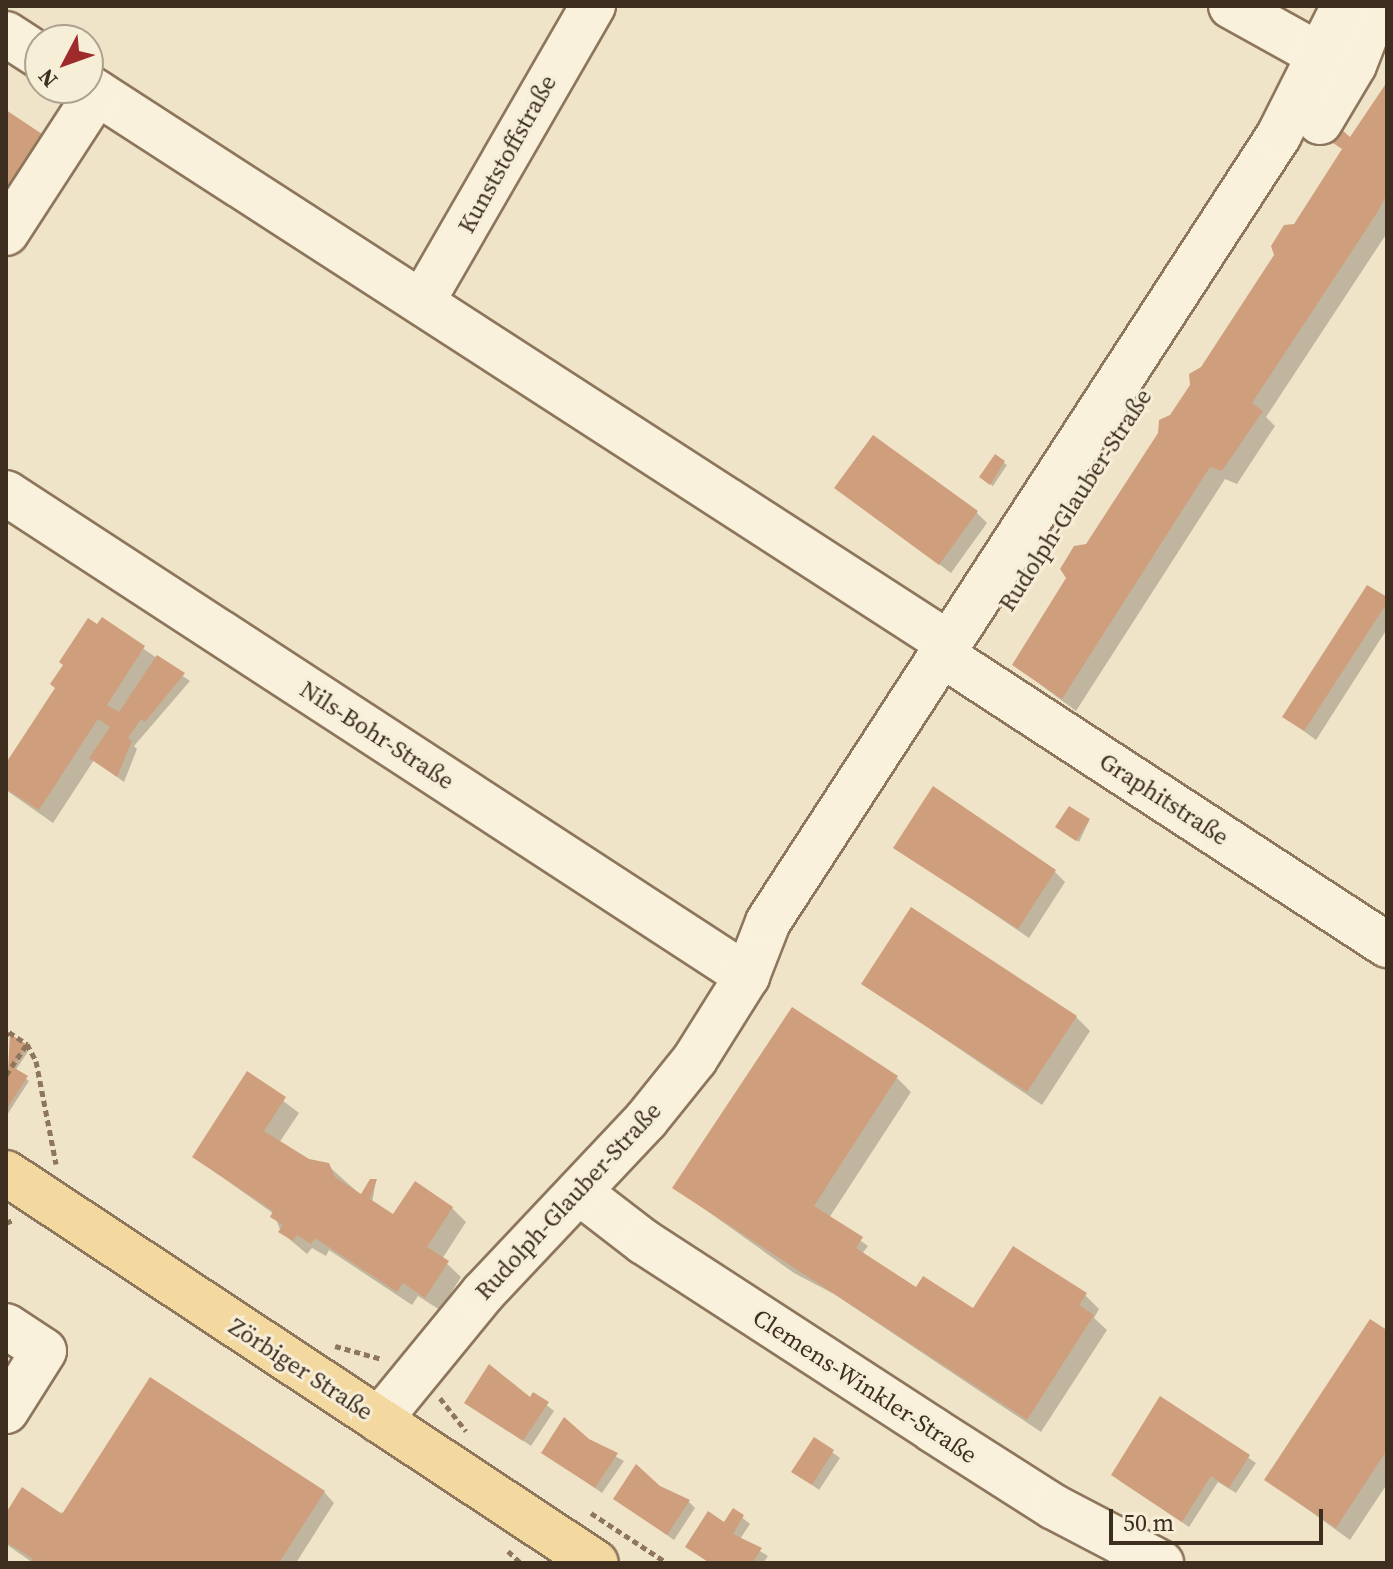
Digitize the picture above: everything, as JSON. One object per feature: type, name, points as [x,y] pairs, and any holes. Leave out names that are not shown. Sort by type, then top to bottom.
[{"type":"main road","name":"Zörbiger Straße","points":[[6,1173],[596,1563]]},
{"type":"street","points":[[1231,6],[1323,57]]},
{"type":"street","name":"Rudolph-Glauber-Straße","points":[[379,1420],[463,1315],[579,1192],[677,1081],[747,976],[792,937],[951,656],[1279,135],[1323,57],[1344,6]]},
{"type":"street","name":"Rudolph-Glauber-Straße","points":[[951,656],[1323,117],[1354,65],[1377,6]]},
{"type":"street","name":"Kunststoffstraße","points":[[422,302],[500,175],[588,8]]},
{"type":"street","points":[[6,34],[24,46]]},
{"type":"street","name":"Graphitstraße","points":[[104,97],[422,302],[1387,945]]},
{"type":"street","points":[[6,233],[84,104]]},
{"type":"street","name":"Nils-Bohr-Straße","points":[[6,493],[747,976]]},
{"type":"street","name":"Clemens-Winkler-Straße","points":[[579,1192],[644,1242],[947,1439],[1054,1507],[1161,1563]]},
{"type":"street","points":[[6,1326],[44,1351],[6,1411]]},
{"type":"path","points":[[6,1035],[9,1032],[27,1044],[36,1061],[57,1169]]},
{"type":"path","points":[[6,1075],[27,1044]]},
{"type":"building","points":[[1387,82],[1387,194],[1377,213],[1252,403],[1263,411],[1222,471],[1210,467],[1062,699],[1012,665],[1066,578],[1060,569],[1074,546],[1086,544],[1158,433],[1159,420],[1170,415],[1190,385],[1189,374],[1201,367],[1274,255],[1271,246],[1284,225],[1294,224],[1342,149],[1333,143],[1342,130],[1350,137]]},
{"type":"building","points":[[6,110],[54,142],[6,214]]},
{"type":"building","points":[[873,435],[978,511],[939,565],[834,488]]},
{"type":"building","points":[[995,454],[1005,461],[990,485],[979,477]]},
{"type":"building","points":[[1367,585],[1387,597],[1387,603],[1304,731],[1282,717]]},
{"type":"building","points":[[102,617],[145,646],[107,705],[119,712],[157,655],[185,673],[145,722],[141,719],[128,738],[132,741],[117,777],[89,758],[110,727],[98,719],[39,810],[6,789],[6,763],[55,688],[50,684],[63,665],[59,662],[88,618],[97,624]]},
{"type":"building","points":[[933,786],[1056,870],[1018,929],[893,848]]},
{"type":"building","points":[[1069,806],[1090,819],[1076,841],[1055,827]]},
{"type":"building","points":[[911,907],[1077,1016],[1027,1092],[861,984]]},
{"type":"building","points":[[792,1007],[898,1076],[814,1206],[863,1237],[856,1248],[916,1287],[923,1276],[973,1308],[1013,1246],[1087,1293],[1079,1305],[1094,1315],[1027,1420],[672,1188]]},
{"type":"building","points":[[10,1034],[28,1045],[13,1067],[28,1076],[6,1110]]},
{"type":"building","points":[[247,1071],[286,1097],[264,1131],[309,1159],[329,1163],[335,1177],[361,1194],[370,1179],[377,1179],[370,1199],[393,1214],[415,1181],[453,1207],[427,1247],[449,1261],[425,1298],[403,1283],[397,1292],[315,1238],[311,1244],[297,1235],[293,1241],[278,1232],[283,1225],[270,1217],[273,1211],[192,1157]]},
{"type":"building","points":[[1370,1319],[1387,1330],[1387,1450],[1336,1528],[1264,1480]]},
{"type":"building","points":[[489,1364],[530,1397],[533,1392],[549,1402],[523,1441],[464,1403]]},
{"type":"building","points":[[150,1377],[325,1491],[279,1563],[31,1563],[33,1559],[6,1542],[6,1513],[22,1487],[62,1514]]},
{"type":"building","points":[[1160,1396],[1250,1455],[1229,1488],[1211,1476],[1182,1522],[1111,1475]]},
{"type":"building","points":[[564,1417],[589,1439],[618,1453],[595,1488],[541,1453]]},
{"type":"building","points":[[814,1437],[834,1450],[812,1485],[791,1472]]},
{"type":"building","points":[[636,1464],[660,1486],[690,1500],[667,1535],[613,1499]]},
{"type":"building","points":[[733,1508],[744,1515],[733,1534],[762,1548],[752,1563],[710,1563],[685,1547],[708,1511],[724,1522]]}]
